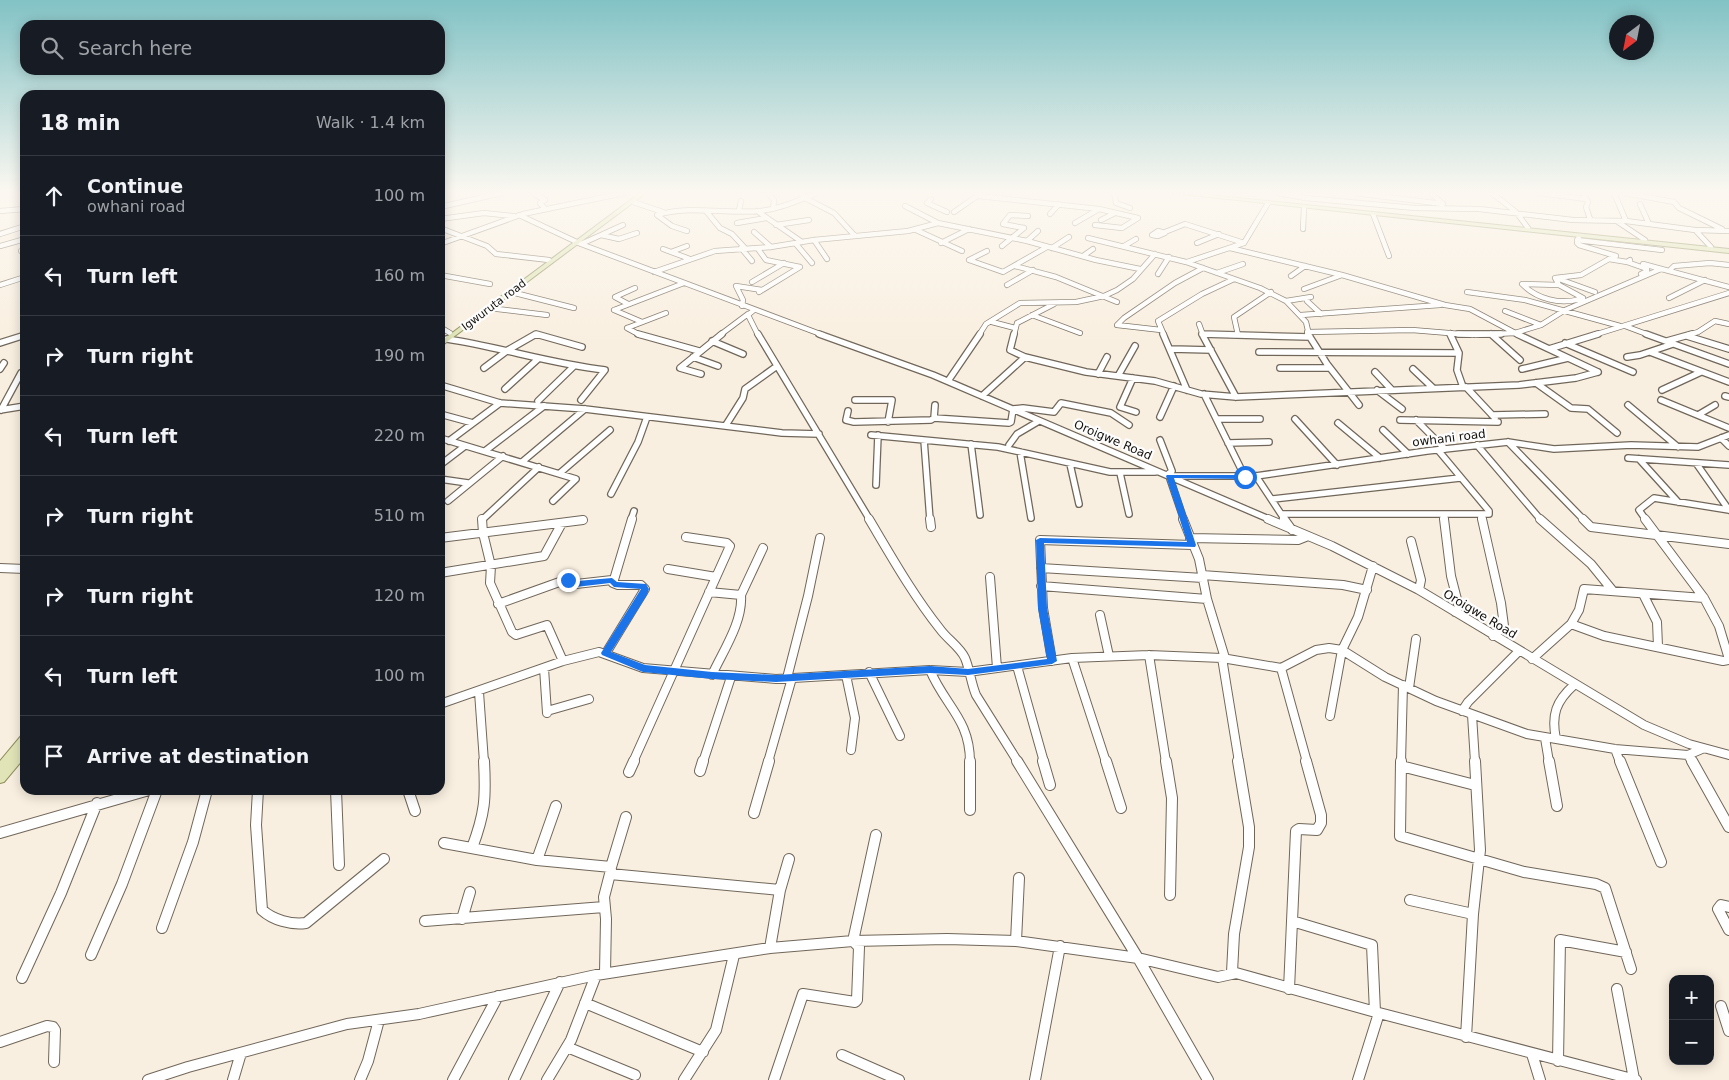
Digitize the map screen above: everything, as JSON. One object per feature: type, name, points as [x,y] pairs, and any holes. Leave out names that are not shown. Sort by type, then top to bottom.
[{"type":"main road","name":"Igwuruta road","points":[[445,339],[550,260],[576,243]]},
{"type":"main road","name":"Igwuruta road","points":[[445,338],[489,308],[576,243]]},
{"type":"main road","points":[[1646,243],[1729,250]]},
{"type":"main road","points":[[1677,243],[1729,250]]},
{"type":"main road","points":[[0,769],[20,745]]},
{"type":"main road","points":[[0,779],[20,755]]},
{"type":"street","points":[[480,243],[487,246],[496,254],[550,260]]},
{"type":"street","name":"Oroigwe Road","points":[[582,243],[742,306],[751,312],[948,381],[1308,536],[1419,590],[1644,725],[1702,749],[1729,755]]},
{"type":"street","points":[[739,243],[752,261]]},
{"type":"street","points":[[766,243],[770,247]]},
{"type":"street","points":[[816,243],[827,259]]},
{"type":"street","points":[[943,243],[962,251]]},
{"type":"street","points":[[1002,246],[1006,243]]},
{"type":"street","points":[[1036,243],[1140,269]]},
{"type":"street","points":[[987,251],[969,260],[1002,272],[1056,243]]},
{"type":"street","points":[[1112,243],[1186,262],[1271,292],[1286,301],[1306,322],[1308,334],[1330,368],[1350,391],[1359,405]]},
{"type":"street","points":[[1124,246],[1128,243]]},
{"type":"street","points":[[1186,262],[1243,243]]},
{"type":"street","points":[[1384,243],[1389,256]]},
{"type":"street","points":[[1579,243],[1629,261],[1729,287]]},
{"type":"street","points":[[1616,243],[1662,250]]},
{"type":"street","points":[[1708,243],[1711,247]]},
{"type":"street","points":[[654,272],[715,251],[743,248],[758,249],[796,244],[812,262]]},
{"type":"street","points":[[671,252],[687,246]]},
{"type":"street","points":[[1054,304],[1019,321],[1015,328],[1010,350],[1024,357],[1098,374],[1133,378],[1204,394],[1236,397],[1432,387],[1536,384],[1576,378],[1598,372],[1470,309],[1444,305],[1342,275],[1230,248]]},
{"type":"street","points":[[663,249],[690,259]]},
{"type":"street","points":[[742,306],[743,300],[736,286],[760,291],[800,266],[766,260],[758,249]]},
{"type":"street","points":[[1083,256],[1093,249]]},
{"type":"street","points":[[948,381],[986,324],[992,322],[1017,304],[1054,304],[1105,296],[1128,283],[1155,254]]},
{"type":"street","points":[[1158,274],[1169,257]]},
{"type":"street","points":[[1556,278],[1581,275],[1609,259],[1629,261],[1647,271],[1573,302],[1566,302],[1530,292],[1522,284],[1559,285]]},
{"type":"street","points":[[752,282],[784,263]]},
{"type":"street","points":[[1669,271],[1674,266],[1710,263],[1729,265]]},
{"type":"street","points":[[1216,273],[1243,264]]},
{"type":"street","points":[[1015,266],[1033,270],[1118,302]]},
{"type":"street","points":[[1291,276],[1305,266]]},
{"type":"street","points":[[1161,330],[1117,325],[1124,318],[1175,283],[1204,268]]},
{"type":"street","points":[[1202,334],[1278,335],[1412,330],[1450,333],[1516,333],[1541,325],[1565,310],[1662,269]]},
{"type":"street","points":[[1007,285],[1033,270]]},
{"type":"street","points":[[1304,289],[1342,275]]},
{"type":"street","points":[[445,276],[490,284]]},
{"type":"street","points":[[1556,278],[1554,280],[1559,285],[1583,298]]},
{"type":"street","points":[[1556,278],[1596,292]]},
{"type":"street","points":[[0,285],[20,279]]},
{"type":"street","points":[[1187,390],[1171,349],[1161,330],[1159,321],[1202,294],[1234,279]]},
{"type":"street","points":[[1669,298],[1705,280]]},
{"type":"street","points":[[642,322],[614,310],[684,283]]},
{"type":"street","points":[[628,304],[615,296],[635,288]]},
{"type":"street","points":[[511,292],[574,308]]},
{"type":"street","points":[[1238,334],[1234,317],[1271,292]]},
{"type":"street","points":[[1467,292],[1525,300],[1565,310],[1623,326],[1729,364]]},
{"type":"street","points":[[1549,349],[1729,293]]},
{"type":"street","points":[[1719,297],[1729,300]]},
{"type":"street","points":[[1286,301],[1309,299],[1321,314]]},
{"type":"street","points":[[1301,315],[1444,305]]},
{"type":"street","points":[[489,308],[547,315]]},
{"type":"street","points":[[1505,311],[1541,325]]},
{"type":"street","points":[[701,374],[680,369],[699,351],[751,312],[763,344],[777,363],[777,366],[901,573],[940,630],[962,653],[968,665],[968,672],[976,695],[1138,958],[1208,1080]]},
{"type":"street","points":[[666,313],[627,329],[649,338],[699,351]]},
{"type":"street","points":[[1032,315],[1080,333]]},
{"type":"street","points":[[1667,342],[1701,331],[1716,321],[1729,324]]},
{"type":"street","points":[[992,322],[1015,328]]},
{"type":"street","points":[[1199,324],[1202,334],[1236,397]]},
{"type":"street","points":[[1274,326],[1278,335]]},
{"type":"street","points":[[445,333],[448,336],[538,359],[605,370],[581,400]]},
{"type":"street","points":[[1400,420],[1498,422],[1464,387],[1457,370],[1459,353],[1450,333]]},
{"type":"street","points":[[484,368],[508,350],[537,334],[582,347]]},
{"type":"street","points":[[1491,334],[1520,360]]},
{"type":"street","points":[[1687,336],[1729,349]]},
{"type":"street","points":[[0,343],[18,339]]},
{"type":"street","points":[[712,341],[743,354]]},
{"type":"street","points":[[1565,343],[1633,372]]},
{"type":"street","points":[[1627,357],[1673,344]]},
{"type":"street","points":[[1118,376],[1135,346]]},
{"type":"street","points":[[1171,349],[1211,350]]},
{"type":"street","points":[[1259,352],[1459,353]]},
{"type":"street","points":[[1650,352],[1729,382]]},
{"type":"street","points":[[693,357],[718,366]]},
{"type":"street","points":[[982,396],[1024,357]]},
{"type":"street","points":[[1098,374],[1107,357]]},
{"type":"street","points":[[1522,369],[1568,358]]},
{"type":"street","points":[[505,389],[538,359]]},
{"type":"street","points":[[0,369],[4,363]]},
{"type":"street","points":[[485,451],[541,403],[574,366]]},
{"type":"street","points":[[726,425],[743,398],[745,389],[777,366]]},
{"type":"street","points":[[1280,368],[1330,368]]},
{"type":"street","points":[[1413,369],[1432,387]]},
{"type":"street","points":[[1375,372],[1391,389]]},
{"type":"street","points":[[1662,390],[1701,372]]},
{"type":"street","points":[[0,410],[20,375]]},
{"type":"street","points":[[1133,378],[1120,406],[1136,412]]},
{"type":"street","points":[[1536,384],[1571,408],[1588,409],[1616,433]]},
{"type":"street","points":[[445,386],[500,403],[541,403],[647,418],[726,425],[782,433],[819,434]]},
{"type":"street","points":[[1160,417],[1174,386]]},
{"type":"street","points":[[1377,390],[1402,409]]},
{"type":"street","points":[[1204,394],[1245,477]]},
{"type":"street","points":[[855,400],[892,400],[888,422]]},
{"type":"street","points":[[1661,400],[1729,428]]},
{"type":"street","points":[[449,441],[500,403]]},
{"type":"street","points":[[848,412],[846,419],[849,421],[888,422],[931,420],[934,418],[1010,423],[1013,410],[1023,408],[1054,412],[1060,404],[1064,404],[1111,413],[1129,425]]},
{"type":"street","points":[[934,418],[935,405]]},
{"type":"street","points":[[1628,405],[1678,447]]},
{"type":"street","points":[[1698,415],[1715,405]]},
{"type":"street","points":[[0,410],[20,407]]},
{"type":"street","points":[[522,462],[585,409]]},
{"type":"street","points":[[1492,415],[1545,414]]},
{"type":"street","points":[[445,415],[473,423]]},
{"type":"street","points":[[612,494],[638,442],[647,418]]},
{"type":"street","points":[[1217,419],[1260,419]]},
{"type":"street","points":[[1295,419],[1337,465]]},
{"type":"street","points":[[1009,445],[1015,436],[1039,420]]},
{"type":"street","points":[[1283,514],[1488,514],[1489,511],[1460,478],[1441,450],[1416,420]]},
{"type":"street","points":[[1338,423],[1380,458]]},
{"type":"street","points":[[560,473],[610,430]]},
{"type":"street","points":[[1384,430],[1408,454]]},
{"type":"street","points":[[871,435],[970,444],[1020,452],[1120,473],[1158,472]]},
{"type":"street","points":[[876,485],[878,435]]},
{"type":"street","points":[[445,440],[539,466],[576,480],[552,501]]},
{"type":"street","points":[[924,440],[931,527]]},
{"type":"street","points":[[1160,440],[1172,471],[1168,476],[1191,542],[1199,559],[1207,599],[1224,658],[1249,826],[1249,847],[1234,934],[1232,972]]},
{"type":"street","name":"owhani road","points":[[1168,476],[1256,476],[1508,442],[1554,449],[1613,445],[1698,447],[1727,440]]},
{"type":"street","points":[[1228,443],[1269,442]]},
{"type":"street","points":[[1508,442],[1591,527],[1659,537],[1729,544]]},
{"type":"street","points":[[970,444],[980,515]]},
{"type":"street","points":[[1477,445],[1539,518],[1591,564],[1613,591]]},
{"type":"street","points":[[445,461],[465,446]]},
{"type":"street","points":[[1020,452],[1032,518]]},
{"type":"street","points":[[448,501],[503,456]]},
{"type":"street","points":[[1628,458],[1729,465]]},
{"type":"street","points":[[1639,459],[1678,502]]},
{"type":"street","points":[[1696,463],[1729,510]]},
{"type":"street","points":[[1070,464],[1079,504]]},
{"type":"street","points":[[539,466],[482,519],[483,533],[490,566],[490,583],[498,604],[514,634],[520,634],[542,625],[549,626],[563,661]]},
{"type":"street","points":[[1120,473],[1129,514]]},
{"type":"street","points":[[1256,476],[1292,530]]},
{"type":"street","points":[[1273,499],[1460,478]]},
{"type":"street","points":[[445,480],[468,483]]},
{"type":"street","points":[[1571,624],[1604,636],[1723,661],[1729,660],[1719,626],[1704,598],[1639,509],[1654,498],[1729,510]]},
{"type":"street","points":[[612,580],[634,511]]},
{"type":"street","points":[[1444,515],[1451,576],[1459,607],[1455,612]]},
{"type":"street","points":[[1481,515],[1501,603],[1504,626],[1494,636]]},
{"type":"street","points":[[445,537],[583,520]]},
{"type":"street","points":[[445,572],[544,556],[562,523]]},
{"type":"street","points":[[1052,661],[1041,586],[1039,542],[1042,540],[1191,542],[1298,540],[1308,536]]},
{"type":"street","points":[[629,772],[730,545],[686,537]]},
{"type":"street","points":[[754,813],[789,678],[820,538]]},
{"type":"street","points":[[1411,541],[1421,580],[1419,590]]},
{"type":"street","points":[[712,675],[740,610],[741,595],[763,548]]},
{"type":"street","points":[[1330,716],[1342,650],[1358,618],[1373,566]]},
{"type":"street","points":[[0,568],[20,568]]},
{"type":"street","points":[[1041,568],[1343,585],[1367,590]]},
{"type":"street","points":[[668,569],[716,577]]},
{"type":"street","points":[[990,576],[997,668]]},
{"type":"street","points":[[498,604],[565,580],[576,584],[612,580]]},
{"type":"street","points":[[606,653],[645,589],[640,585],[614,584],[612,580]]},
{"type":"street","points":[[1041,586],[1207,599]]},
{"type":"street","points":[[1532,659],[1571,624],[1579,610],[1582,591],[1589,589],[1704,598]]},
{"type":"street","points":[[709,592],[741,595]]},
{"type":"street","points":[[1643,594],[1657,622],[1658,646]]},
{"type":"street","points":[[1100,615],[1109,656]]},
{"type":"street","points":[[1416,639],[1412,675],[1406,687],[1401,766],[1400,836],[1524,872],[1596,884],[1605,888],[1631,969]]},
{"type":"street","points":[[445,702],[594,652],[606,653],[638,667],[672,672],[789,678],[869,672],[930,670],[968,672],[1072,658],[1148,655],[1224,658],[1281,668],[1316,650],[1329,648],[1342,650],[1406,687],[1467,713],[1514,730],[1545,738],[1615,749],[1688,755],[1695,754],[1702,749]]},
{"type":"street","points":[[1466,1037],[1473,914],[1480,838],[1476,785],[1467,713],[1468,702],[1519,651]]},
{"type":"street","points":[[1148,655],[1172,798],[1170,895]]},
{"type":"street","points":[[1072,658],[1122,808]]},
{"type":"street","points":[[1017,666],[1050,785]]},
{"type":"street","points":[[544,668],[547,712],[589,699]]},
{"type":"street","points":[[1281,668],[1321,815],[1321,823],[1317,830],[1299,829],[1296,831],[1289,989]]},
{"type":"street","points":[[930,670],[934,680],[958,714],[968,738],[970,746],[970,810]]},
{"type":"street","points":[[869,672],[900,736]]},
{"type":"street","points":[[846,675],[855,718],[851,750]]},
{"type":"street","points":[[700,771],[730,676]]},
{"type":"street","points":[[1556,740],[1553,722],[1557,702],[1574,684]]},
{"type":"street","points":[[472,848],[482,821],[486,799],[483,728],[479,692]]},
{"type":"street","points":[[1545,738],[1557,806]]},
{"type":"street","points":[[1615,749],[1661,862]]},
{"type":"street","points":[[1688,755],[1724,812],[1729,827]]},
{"type":"street","points":[[1401,766],[1476,785]]},
{"type":"street","points":[[0,833],[117,795]]},
{"type":"street","points":[[91,955],[122,884],[155,795]]},
{"type":"street","points":[[162,928],[182,876],[202,814],[206,795]]},
{"type":"street","points":[[258,795],[256,825],[262,912],[297,925],[306,923],[384,859]]},
{"type":"street","points":[[336,795],[339,865]]},
{"type":"street","points":[[410,795],[415,811]]},
{"type":"street","points":[[22,978],[61,893],[97,803]]},
{"type":"street","points":[[537,860],[556,806]]},
{"type":"street","points":[[547,1080],[567,1047],[585,1003],[600,974],[606,919],[604,897],[626,817]]},
{"type":"street","points":[[853,941],[876,836]]},
{"type":"street","points":[[444,843],[610,871],[780,890]]},
{"type":"street","points":[[770,948],[780,890],[789,859]]},
{"type":"street","points":[[1016,940],[1019,878]]},
{"type":"street","points":[[462,919],[470,892]]},
{"type":"street","points":[[1410,900],[1473,914]]},
{"type":"street","points":[[1729,906],[1721,905],[1718,909],[1729,930]]},
{"type":"street","points":[[425,921],[604,907]]},
{"type":"street","points":[[1292,921],[1372,945],[1377,1013],[1358,1080]]},
{"type":"street","points":[[148,1080],[347,1024],[419,1014],[600,974],[770,948],[853,941],[1016,940],[1138,958],[1218,977],[1232,972],[1466,1037],[1635,1080],[1617,989]]},
{"type":"street","points":[[1558,1061],[1560,940],[1626,952]]},
{"type":"street","points":[[774,1080],[803,994],[833,1000],[855,1002],[858,1000],[859,947],[853,941]]},
{"type":"street","points":[[1034,1080],[1060,946]]},
{"type":"street","points":[[684,1080],[716,1030],[734,955]]},
{"type":"street","points":[[514,1080],[560,982]]},
{"type":"street","points":[[453,1080],[498,996]]},
{"type":"street","points":[[585,1003],[703,1052]]},
{"type":"street","points":[[1721,1006],[1729,1031]]},
{"type":"street","points":[[360,1080],[368,1061],[379,1020]]},
{"type":"street","points":[[0,1042],[47,1026],[53,1027],[55,1030],[54,1062]]},
{"type":"street","points":[[567,1047],[635,1075]]},
{"type":"street","points":[[233,1080],[240,1053]]},
{"type":"street","points":[[1532,1054],[1540,1080]]},
{"type":"street","points":[[842,1055],[898,1080]]},
{"type":"route","points":[[568,580],[576,584],[612,580],[612,583],[618,585],[643,586],[645,589],[642,595],[606,653],[643,668],[672,672],[776,679],[869,672],[930,670],[968,672],[1052,661],[1043,608],[1040,540],[1192,545],[1169,476],[1245,477]]}]
